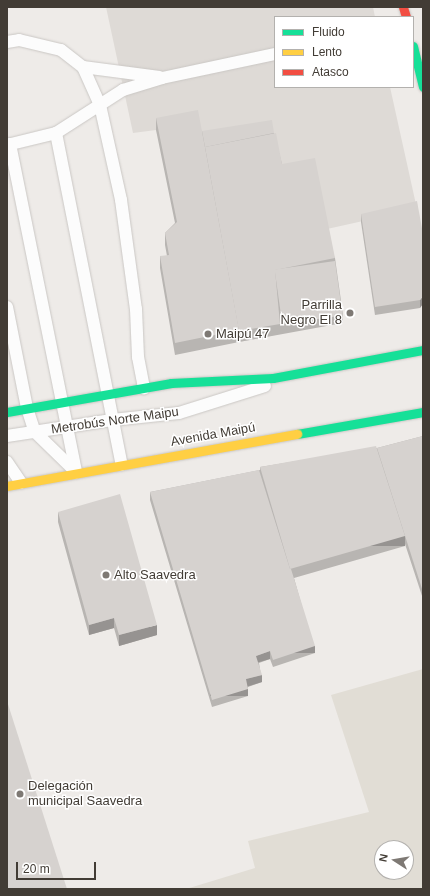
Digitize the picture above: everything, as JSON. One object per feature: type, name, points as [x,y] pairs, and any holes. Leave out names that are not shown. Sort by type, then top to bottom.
[{"type":"main road","points":[[414,50],[423,87]]},
{"type":"main road","points":[[7,412],[172,384],[273,378],[423,350]]},
{"type":"main road","name":"Avenida Maipú","points":[[7,486],[76,472],[423,412]]},
{"type":"lane","points":[[7,42],[19,40],[41,44],[61,50],[83,67],[100,105],[120,200],[136,309],[138,357],[144,388]]},
{"type":"lane","points":[[76,472],[63,402],[9,145],[56,133],[116,93],[162,78],[274,54]]},
{"type":"lane","points":[[83,67],[162,78]]},
{"type":"lane","points":[[56,133],[112,420],[122,464]]},
{"type":"lane","points":[[7,307],[27,408],[35,432],[76,472]]},
{"type":"lane","name":"Metrobús Norte Maipu","points":[[7,436],[112,420],[179,413],[312,371]]},
{"type":"lane","points":[[7,462],[21,483]]},
{"type":"lane","points":[[7,479],[21,483]]},
{"type":"shaded area","points":[[106,7],[373,7],[375,16],[274,16],[274,88],[390,88],[417,209],[327,229],[280,334],[239,342],[156,130],[133,133]]},
{"type":"shaded area","points":[[423,669],[423,889],[186,889],[255,868],[248,841],[369,812],[331,695]]},
{"type":"building","points":[[198,110],[239,330],[175,343],[160,256],[169,255],[165,233],[177,222],[156,118]]},
{"type":"building","points":[[272,120],[274,133],[205,147],[202,131]]},
{"type":"building","points":[[276,133],[282,164],[315,158],[335,258],[275,270],[280,324],[239,331],[205,147]]},
{"type":"building","points":[[417,201],[423,234],[423,296],[420,300],[375,307],[361,214]]},
{"type":"building","points":[[335,261],[343,315],[282,324],[275,269]]},
{"type":"building","points":[[423,436],[423,592],[377,448]]},
{"type":"building","points":[[376,446],[405,536],[290,569],[260,467]]},
{"type":"building","points":[[259,470],[315,646],[273,660],[270,651],[256,656],[262,675],[246,679],[248,689],[212,700],[150,492]]},
{"type":"building","name":"Alto Saavedra","points":[[120,494],[157,625],[119,635],[114,618],[89,625],[58,512]]},
{"type":"building","points":[[7,701],[67,889],[7,889]]},
{"type":"traffic: fast","points":[[414,50],[423,87]]},
{"type":"traffic: fast","points":[[7,412],[171,383],[273,378],[423,350]]},
{"type":"traffic: fast","points":[[297,434],[423,412]]},
{"type":"traffic: slow","points":[[7,486],[297,434]]},
{"type":"traffic: jam","points":[[403,7],[406,16]]},
{"type":"place","name":"Parrilla Negro El 8","points":[[350,313]]},
{"type":"place","name":"Maipú 47","points":[[208,334]]},
{"type":"place","name":"Alto Saavedra","points":[[106,575]]},
{"type":"place","name":"Delegación municipal Saavedra","points":[[20,794]]}]
